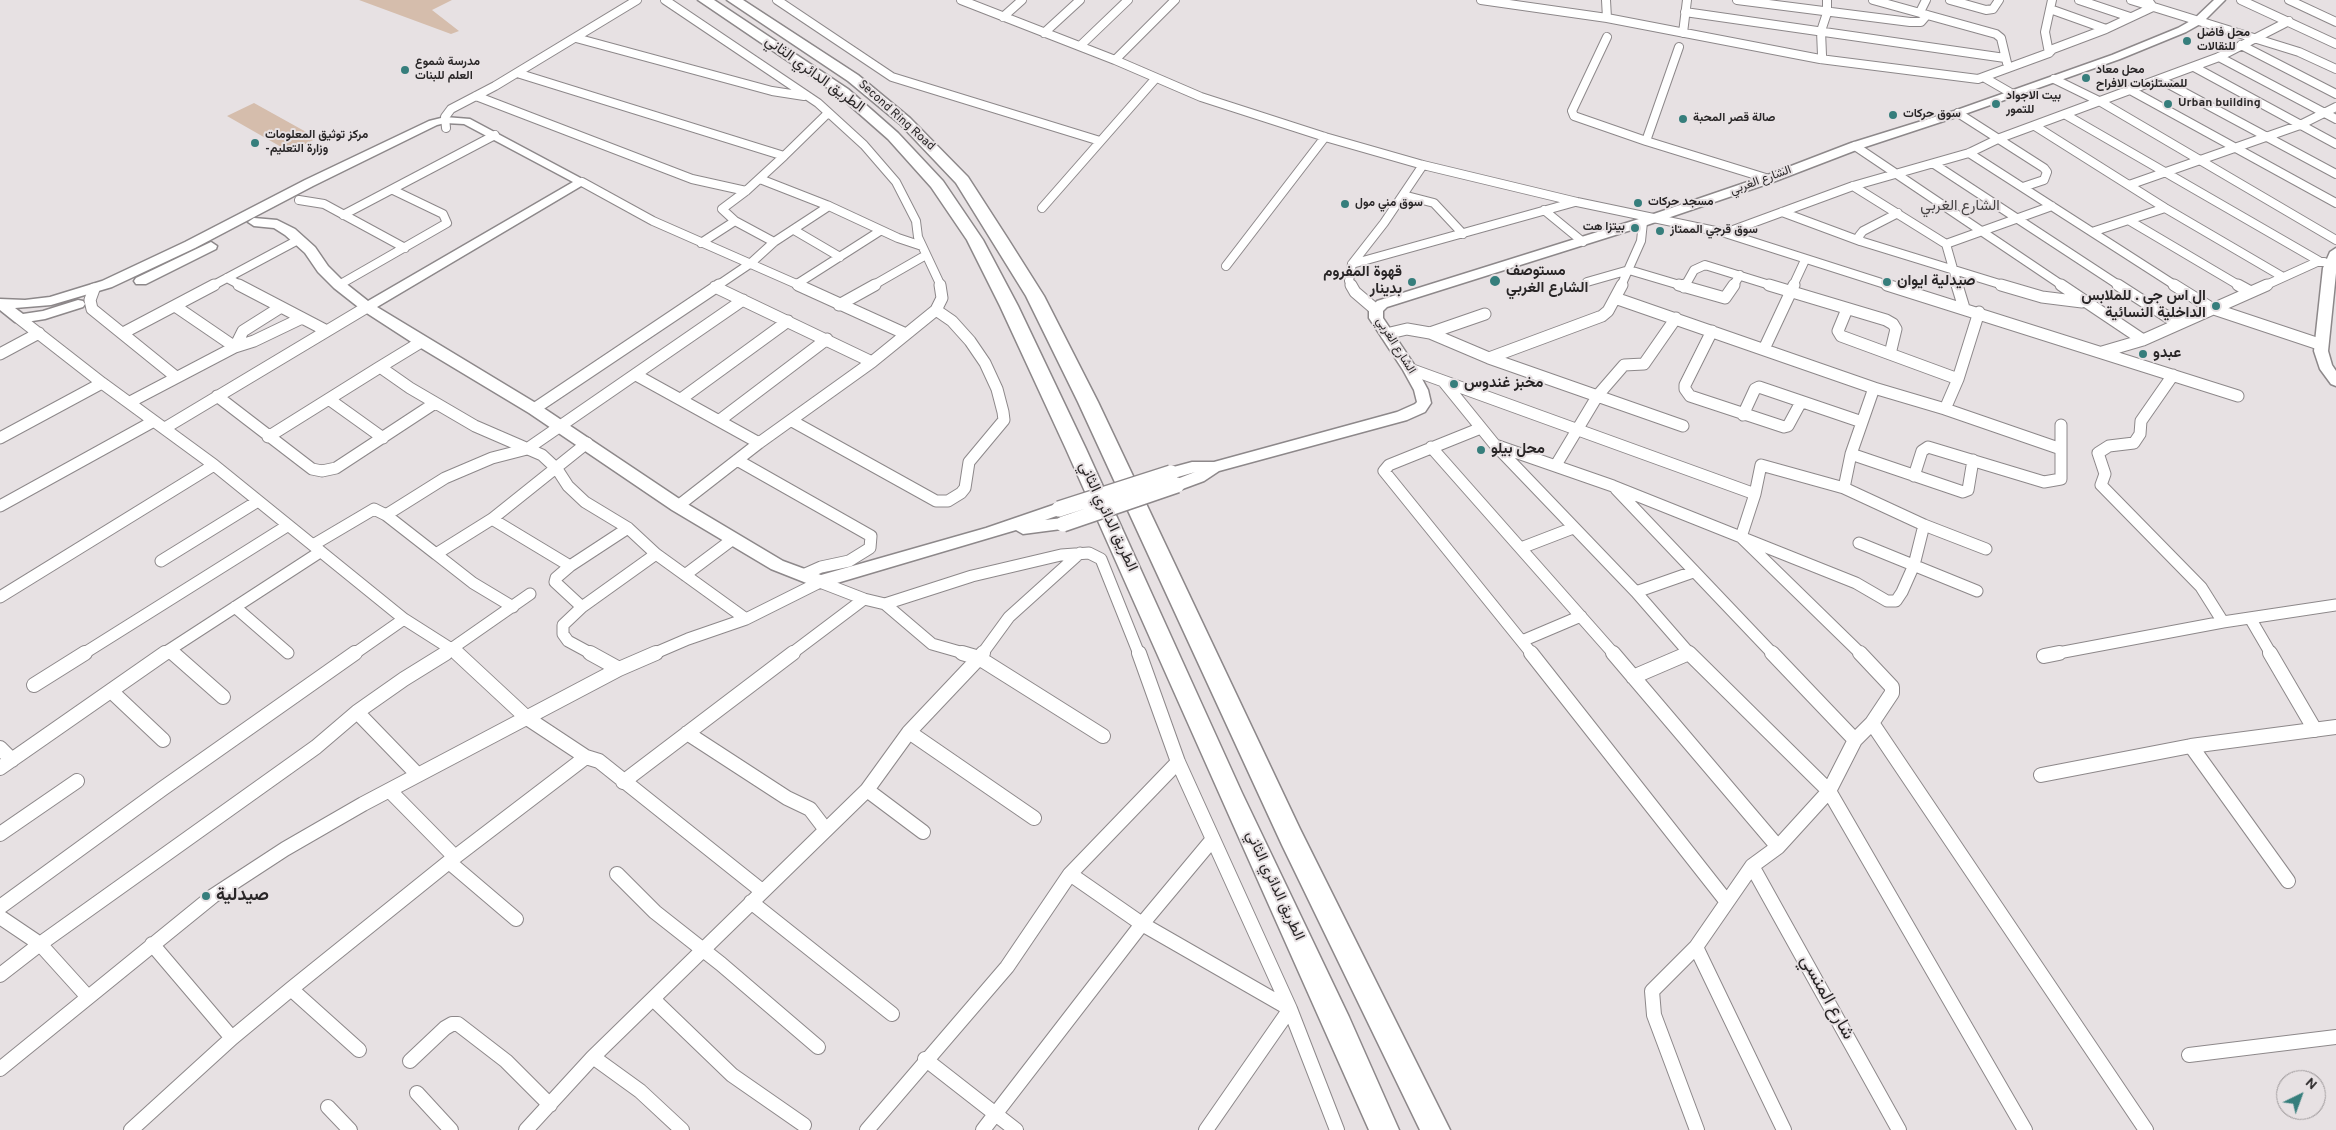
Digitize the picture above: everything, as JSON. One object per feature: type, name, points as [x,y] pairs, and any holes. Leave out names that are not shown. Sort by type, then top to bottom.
[{"type":"highway","name":"الطريق الدائري الثاني","points":[[705,0],[842,92],[893,136],[937,184],[975,240],[1009,306],[1076,449],[1384,1130]]},
{"type":"highway","name":"Second Ring Road","points":[[734,0],[853,78],[905,121],[962,180],[1036,296]]},
{"type":"highway","name":"الطريق الدائري الثاني","points":[[1036,296],[1088,402],[1291,837],[1435,1130]]},
{"type":"street","points":[[445,124],[446,114],[451,109],[517,73],[637,0]]},
{"type":"street","points":[[665,0],[808,97],[864,145],[896,182],[916,221],[918,237],[942,288],[942,298],[936,310],[872,362],[759,443],[678,506]]},
{"type":"street","points":[[777,0],[892,77],[1100,140]]},
{"type":"street","points":[[961,0],[1115,60],[1201,97],[1325,137],[1423,165],[1648,220],[1725,233],[1804,260],[1979,312],[2238,396]]},
{"type":"street","points":[[1003,17],[1022,0]]},
{"type":"street","points":[[1044,33],[1080,0]]},
{"type":"street","points":[[1080,46],[1128,0]]},
{"type":"street","points":[[1115,60],[1175,0]]},
{"type":"street","points":[[1481,0],[1606,18],[1820,59],[1963,78],[1985,78],[2010,66],[2049,53],[2053,49],[2106,29],[2130,17],[2151,3]]},
{"type":"street","points":[[1606,0],[1606,18]]},
{"type":"street","points":[[1683,33],[1687,0]]},
{"type":"street","points":[[1737,0],[1828,13],[1917,22],[1924,21],[1923,14],[1926,0]]},
{"type":"street","points":[[1820,59],[1822,55],[1821,30],[1828,13],[1827,0]]},
{"type":"street","points":[[1873,0],[1996,34],[2002,38],[2004,58],[2010,66]]},
{"type":"street","points":[[1950,0],[1986,10],[1993,9],[1999,0]]},
{"type":"street","points":[[2049,53],[2045,32],[2052,0]]},
{"type":"street","points":[[2079,0],[2130,17]]},
{"type":"street","points":[[2131,0],[2151,3],[2198,21],[2307,55],[2336,69]]},
{"type":"street","name":"الشارع الغربي","points":[[820,582],[989,532],[1061,516],[1174,479],[1199,477],[1214,467],[1402,416],[1420,408],[1424,403],[1424,397],[1410,369],[1376,318],[1376,310],[1382,304],[1583,242],[1769,179],[1855,146],[1958,113],[2054,79],[2154,42],[2198,21],[2220,0]]},
{"type":"street","points":[[2241,0],[2336,44]]},
{"type":"street","points":[[2289,0],[2336,22]]},
{"type":"street","points":[[2050,9],[2106,29]]},
{"type":"street","points":[[1685,12],[1821,30],[2004,58]]},
{"type":"street","points":[[1725,233],[1853,186],[1969,153],[2000,138],[2066,116],[2220,57],[2289,21]]},
{"type":"street","points":[[1607,37],[1572,114],[1585,121],[1769,179]]},
{"type":"street","points":[[576,38],[772,91],[808,97]]},
{"type":"street","points":[[2241,45],[2336,94]]},
{"type":"street","points":[[1646,141],[1679,47]]},
{"type":"street","points":[[2220,57],[2336,119]]},
{"type":"street","points":[[2194,67],[2336,144]]},
{"type":"street","points":[[517,73],[784,156]]},
{"type":"street","points":[[1042,208],[1156,78]]},
{"type":"street","points":[[1985,78],[2011,93]]},
{"type":"street","points":[[2054,79],[2101,102],[2200,162],[2336,240]]},
{"type":"street","points":[[2161,80],[2336,174]]},
{"type":"street","points":[[2132,91],[2336,203]]},
{"type":"street","points":[[476,96],[692,179],[746,191]]},
{"type":"street","points":[[2129,185],[2163,171],[2200,162],[2265,136],[2300,125],[2324,113],[2326,110],[2336,107]]},
{"type":"street","points":[[774,242],[735,220],[724,213],[722,209],[760,179],[828,113]]},
{"type":"street","points":[[1958,113],[2000,138],[2047,172],[2044,180],[2023,187]]},
{"type":"street","points":[[2066,116],[2163,171],[2329,259]]},
{"type":"street","points":[[20,319],[45,315],[92,294],[309,183],[433,123],[445,124],[463,121],[495,135],[653,221],[701,244],[751,263],[839,305],[906,334]]},
{"type":"street","points":[[0,303],[37,304],[92,294],[171,268],[254,222],[445,124]]},
{"type":"street","points":[[2035,126],[2165,208],[2283,277]]},
{"type":"street","points":[[343,215],[495,135]]},
{"type":"street","points":[[1226,266],[1325,137]]},
{"type":"street","points":[[1855,146],[2143,340]]},
{"type":"street","points":[[1969,153],[2211,308],[2322,345]]},
{"type":"street","points":[[1934,164],[2177,323]]},
{"type":"street","points":[[1376,310],[1355,292],[1349,281],[1352,264],[1423,165]]},
{"type":"street","points":[[760,179],[829,206],[924,250]]},
{"type":"street","points":[[165,428],[367,307],[582,182]]},
{"type":"street","points":[[1853,186],[1946,244],[1955,269],[1964,308]]},
{"type":"street","points":[[339,286],[447,223],[447,218],[393,190]]},
{"type":"street","points":[[1403,194],[1434,203],[1463,234]]},
{"type":"street","points":[[298,200],[324,204],[405,248]]},
{"type":"street","points":[[1352,264],[1576,202]]},
{"type":"street","points":[[534,409],[751,263],[774,242],[829,206]]},
{"type":"street","points":[[1946,244],[2052,206]]},
{"type":"street","points":[[2092,232],[2165,208]]},
{"type":"street","points":[[1544,210],[1583,242]]},
{"type":"street","points":[[1782,212],[1860,241],[2042,297],[2085,302]]},
{"type":"street","points":[[1860,241],[1859,236],[1863,232],[1898,213]]},
{"type":"street","points":[[701,244],[735,220]]},
{"type":"street","points":[[1489,358],[1595,320],[1608,311],[1629,270],[1648,220]]},
{"type":"street","points":[[2130,221],[2249,291]]},
{"type":"street","points":[[254,222],[277,224],[310,250],[324,270],[339,286],[367,307],[421,342],[534,409],[678,506],[777,566],[864,598],[886,604],[932,644],[979,658],[1103,736]]},
{"type":"street","points":[[794,230],[840,256]]},
{"type":"street","points":[[797,284],[880,230]]},
{"type":"street","points":[[123,333],[298,240]]},
{"type":"street","points":[[839,305],[924,250]]},
{"type":"street","points":[[2102,352],[2143,340],[2249,291],[2329,259]]},
{"type":"street","points":[[2329,259],[2322,357],[2336,380]]},
{"type":"street","points":[[1764,350],[1804,260]]},
{"type":"street","points":[[1684,287],[1694,270],[1700,266],[1709,266],[1847,309],[1893,324],[1896,329],[1890,354]]},
{"type":"street","points":[[1587,282],[1629,270],[1726,298],[1740,276]]},
{"type":"street","points":[[227,278],[327,331]]},
{"type":"street","points":[[715,287],[828,339],[872,362]]},
{"type":"street","points":[[92,294],[92,309],[176,377]]},
{"type":"street","points":[[1616,298],[1874,388],[1945,409],[2061,449]]},
{"type":"street","points":[[386,515],[445,478],[492,458],[527,448],[561,427],[743,300]]},
{"type":"street","points":[[0,303],[102,383],[214,465],[404,619],[453,649],[527,718],[586,757],[598,761],[762,891]]},
{"type":"street","points":[[175,306],[235,347]]},
{"type":"street","points":[[235,347],[243,331],[281,306]]},
{"type":"street","points":[[1847,309],[1838,333],[1847,340],[1958,379]]},
{"type":"street","points":[[792,421],[936,500],[948,501],[961,493],[965,488],[969,462],[1004,420],[1003,412],[985,363],[970,341],[952,321],[936,310]]},
{"type":"street","points":[[1945,409],[1958,379],[1979,312]]},
{"type":"street","points":[[1430,333],[1485,314]]},
{"type":"street","points":[[130,402],[235,347],[254,341],[302,318]]},
{"type":"street","points":[[1556,465],[1598,396],[1624,365],[1644,364],[1676,318]]},
{"type":"street","points":[[681,399],[788,320]]},
{"type":"street","points":[[1386,334],[1407,329],[1430,333],[1489,358],[1683,426]]},
{"type":"street","points":[[1712,331],[1685,385],[1685,389],[1693,398],[1786,427],[1801,402]]},
{"type":"street","points":[[0,354],[39,332]]},
{"type":"street","points":[[720,420],[828,339]]},
{"type":"street","points":[[268,437],[421,342]]},
{"type":"street","points":[[380,367],[436,403],[500,438],[542,455],[557,468],[568,486],[585,502],[628,528],[656,554],[746,619]]},
{"type":"street","points":[[1410,369],[1755,494]]},
{"type":"street","points":[[636,375],[759,443]]},
{"type":"street","points":[[2174,375],[2141,422],[2140,434],[2134,443],[2109,446],[2098,453],[2105,474],[2101,485],[2201,587],[2223,622]]},
{"type":"street","points":[[1444,381],[1495,445],[1636,592],[1689,653],[1829,791],[2025,1130]]},
{"type":"street","points":[[0,438],[102,383]]},
{"type":"street","points":[[1743,415],[1757,387],[1862,422]]},
{"type":"street","points":[[1844,488],[1851,454],[1874,388]]},
{"type":"street","points":[[217,396],[312,469],[322,471],[336,468],[436,403]]},
{"type":"street","points":[[330,400],[383,438]]},
{"type":"street","points":[[0,506],[154,421]]},
{"type":"street","points":[[1914,476],[1924,448],[1934,448],[2044,482],[2061,479],[2061,425]]},
{"type":"street","points":[[1481,428],[1389,465],[1385,467],[1384,471],[1522,641],[1727,902]]},
{"type":"street","points":[[436,554],[492,519],[587,443]]},
{"type":"street","points":[[1495,445],[1613,486],[1856,583],[1882,599],[1892,602],[1902,592],[1914,565],[1924,525]]},
{"type":"street","points":[[1431,447],[1581,616],[1778,847]]},
{"type":"street","points":[[1851,454],[1958,492],[1968,490],[1973,460]]},
{"type":"street","points":[[737,460],[871,536],[872,543],[870,548],[849,561],[821,567],[803,576]]},
{"type":"street","points":[[0,598],[214,465]]},
{"type":"street","points":[[1741,537],[1755,494],[1761,465],[1844,488],[1924,525],[1986,549]]},
{"type":"street","points":[[1613,486],[1855,740]]},
{"type":"street","points":[[161,562],[258,501]]},
{"type":"street","points":[[0,768],[169,650],[235,607],[368,511],[380,510],[473,583],[513,607]]},
{"type":"street","points":[[492,519],[570,566]]},
{"type":"street","points":[[34,685],[287,526]]},
{"type":"street","points":[[582,607],[555,582],[556,578],[570,566],[628,528]]},
{"type":"street","points":[[1521,548],[1574,528]]},
{"type":"street","points":[[1697,1130],[1654,1015],[1652,991],[1696,947],[1752,866],[1778,847],[1829,791],[1855,740],[1872,723],[1892,693],[1892,687],[1741,537]]},
{"type":"street","points":[[685,575],[733,539]]},
{"type":"street","points":[[1859,543],[1977,591]]},
{"type":"street","points":[[526,1130],[593,1057],[867,790],[909,732],[979,658],[1009,617],[1080,553]]},
{"type":"street","points":[[886,604],[972,576],[1061,555],[1089,553],[1101,559],[1178,762],[1290,1009],[1333,1128]]},
{"type":"street","points":[[619,669],[568,641],[563,634],[564,625],[582,607],[656,554]]},
{"type":"street","points":[[1636,592],[1693,572]]},
{"type":"street","points":[[0,1069],[87,996],[213,896],[316,830],[619,669],[688,639],[746,619],[820,582]]},
{"type":"street","points":[[0,975],[40,944],[316,747],[357,712],[404,679],[453,649],[530,594]]},
{"type":"street","points":[[623,782],[864,598]]},
{"type":"street","points":[[2044,656],[2223,622],[2336,605]]},
{"type":"street","points":[[235,607],[288,653]]},
{"type":"street","points":[[1522,641],[1581,616]]},
{"type":"street","points":[[2250,618],[2314,730]]},
{"type":"street","points":[[0,907],[154,795],[404,619]]},
{"type":"street","points":[[169,650],[223,697]]},
{"type":"street","points":[[1633,677],[1689,653]]},
{"type":"street","points":[[111,691],[162,740]]},
{"type":"street","points":[[357,712],[418,775]]},
{"type":"street","points":[[1872,723],[2146,1130]]},
{"type":"street","points":[[2041,775],[2191,746],[2336,727]]},
{"type":"street","points":[[909,732],[1034,818]]},
{"type":"street","points":[[687,733],[730,759],[787,798],[810,809],[826,830]]},
{"type":"street","points":[[2191,746],[2288,881]]},
{"type":"street","points":[[0,748],[12,760]]},
{"type":"street","points":[[132,1130],[232,1038],[452,860],[586,757]]},
{"type":"street","points":[[867,1130],[926,1059],[1007,967],[1070,874],[1178,762]]},
{"type":"street","points":[[0,834],[77,781]]},
{"type":"street","points":[[867,790],[923,832]]},
{"type":"street","points":[[390,791],[452,860],[516,919]]},
{"type":"street","points":[[983,1130],[1142,924],[1213,839]]},
{"type":"street","name":"شارع المنسي","points":[[1752,866],[1900,1130]]},
{"type":"street","points":[[617,874],[655,912],[702,951],[721,964],[818,1048]]},
{"type":"street","points":[[1070,874],[1142,924],[1290,1009]]},
{"type":"street","points":[[751,902],[892,1014]]},
{"type":"street","points":[[0,917],[40,944],[87,996]]},
{"type":"street","points":[[152,944],[232,1038]]},
{"type":"street","points":[[1696,947],[1784,1130]]},
{"type":"street","points":[[292,989],[359,1050]]},
{"type":"street","points":[[653,999],[732,1075],[804,1126]]},
{"type":"street","points":[[1206,1130],[1290,1009]]},
{"type":"street","points":[[410,1061],[445,1028],[452,1024],[458,1024],[506,1061],[550,1105]]},
{"type":"street","points":[[2189,1054],[2336,1037]]},
{"type":"street","points":[[593,1057],[640,1091],[682,1130]]},
{"type":"street","points":[[926,1059],[1016,1130]]},
{"type":"street","points":[[417,1093],[451,1130]]},
{"type":"street","points":[[328,1108],[350,1130]]},
{"type":"shaded area","points":[[359,0],[452,0],[432,10],[459,31],[451,34]]},
{"type":"shaded area","points":[[254,103],[317,138],[290,152],[227,116]]},
{"type":"place","name":"محل فاضل للنقالات","points":[[2187,41]]},
{"type":"place","name":"مدرسة شموع العلم للبنات","points":[[405,70]]},
{"type":"place","name":"محل معاد للمستلزمات الافراح","points":[[2086,78]]},
{"type":"place","name":"بيت الاجواد للتمور","points":[[1996,104]]},
{"type":"place","name":"Urban building","points":[[2168,104]]},
{"type":"place","name":"سوق حركات","points":[[1893,115]]},
{"type":"place","name":"صالة قصر المحبة","points":[[1683,119]]},
{"type":"place","name":"مركز توثيق المعلومات -وزارة التعليم","points":[[255,143]]},
{"type":"place","name":"مسجد حركات","points":[[1638,203]]},
{"type":"place","name":"سوق مني مول","points":[[1345,204]]},
{"type":"place","name":"بيتزا هت","points":[[1635,228]]},
{"type":"place","name":"سوق قرجي الممتاز","points":[[1660,231]]},
{"type":"place","name":"مستوصف الشارع الغربي","points":[[1495,281]]},
{"type":"place","name":"قهوة المفروم بدينار","points":[[1412,282]]},
{"type":"place","name":"صيدلية ايوان","points":[[1887,282]]},
{"type":"place","name":"ال اس جي . للملابس الداخلية النسائية","points":[[2216,306]]},
{"type":"place","name":"عبدو","points":[[2143,354]]},
{"type":"place","name":"مخبز غندوس","points":[[1454,384]]},
{"type":"place","name":"محل بيلو","points":[[1481,450]]},
{"type":"place","name":"صيدلية","points":[[206,896]]},
{"type":"district","name":"الشارع الغربي","points":[[1960,207]]}]
